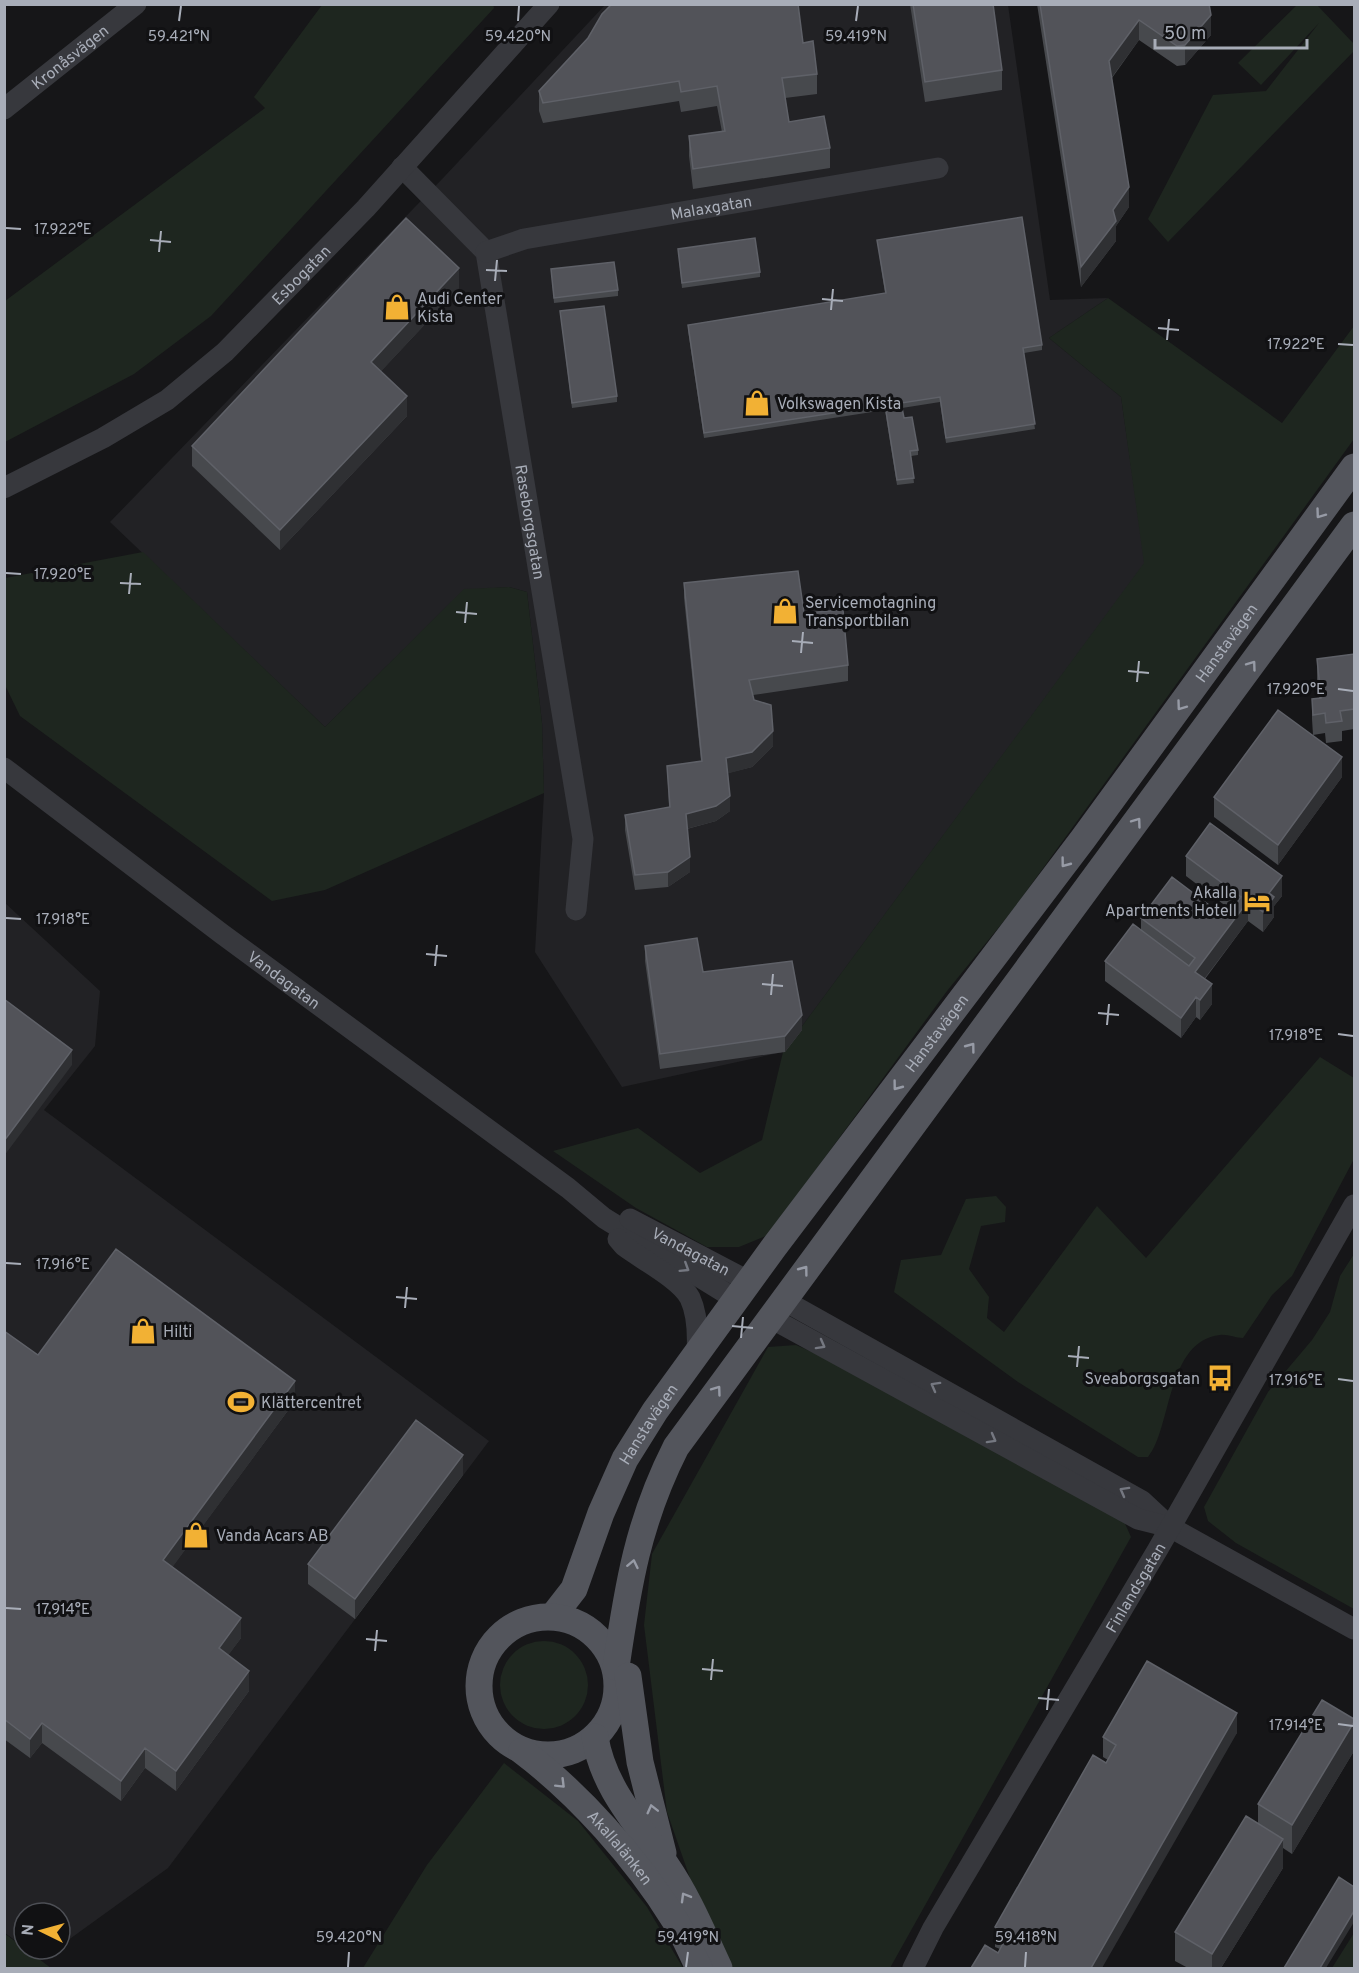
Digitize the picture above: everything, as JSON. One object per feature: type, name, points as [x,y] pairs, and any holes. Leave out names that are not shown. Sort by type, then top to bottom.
[{"type":"main road","name":"Hanstavägen","points":[[553,1616],[574,1589],[601,1513],[625,1459],[697,1353],[1090,830],[1354,467]]},
{"type":"main road","name":"Hanstavägen","points":[[616,1667],[622,1621],[640,1530],[657,1485],[676,1447],[1354,525]]},
{"type":"main road","points":[[744,1291],[776,1309]]},
{"type":"main road","points":[[553,1616],[574,1621],[592,1632],[607,1648],[616,1667],[618,1686],[615,1705],[607,1722],[595,1737],[578,1749],[557,1755],[536,1754],[516,1747],[500,1736],[483,1708],[479,1692],[480,1672],[486,1653],[498,1637],[514,1625],[533,1618],[553,1616]]},
{"type":"main road","points":[[622,1621],[640,1762],[667,1866]]},
{"type":"main road","name":"Akallalänken","points":[[595,1737],[601,1765],[624,1809],[667,1866],[688,1903],[719,1968]]},
{"type":"main road","name":"Akallalänken","points":[[516,1747],[550,1773],[616,1842],[675,1919],[699,1968]]},
{"type":"street","name":"Kronåsvägen","points":[[4,109],[136,4]]},
{"type":"street","name":"Esbogatan","points":[[4,488],[103,438],[167,400],[225,352],[366,208],[538,8]]},
{"type":"street","points":[[402,167],[486,252]]},
{"type":"street","name":"Malaxgatan","points":[[486,252],[524,239],[938,168]]},
{"type":"street","name":"Raseborgsgatan","points":[[486,252],[583,839],[576,910]]},
{"type":"street","name":"Vandagatan","points":[[4,768],[222,934],[567,1188],[604,1218],[744,1291]]},
{"type":"street","name":"Vandagatan","points":[[567,1188],[744,1291]]},
{"type":"street","name":"Finlandsgatan","points":[[913,1968],[939,1918],[1170,1527],[1354,1205]]},
{"type":"street","name":"Vandagatan","points":[[604,1218],[624,1246],[678,1284],[689,1296],[698,1338],[697,1353]]},
{"type":"street","points":[[776,1309],[1138,1519],[1170,1527],[1354,1629]]},
{"type":"shaded area","points":[[493,4],[494,8],[211,316],[134,374],[5,442],[5,301],[265,108],[254,97],[322,5]]},
{"type":"shaded area","points":[[1298,4],[1317,5],[1354,44],[1354,51],[1168,242],[1148,219],[1213,95],[1266,91],[1319,23],[1261,85],[1238,63]]},
{"type":"shaded area","points":[[605,5],[1008,5],[1050,300],[1108,298],[1049,338],[1121,397],[1145,563],[783,1052],[622,1087],[535,952],[544,793],[542,723],[527,592],[509,587],[464,590],[325,727],[110,522],[445,176]]},
{"type":"shaded area","points":[[1108,298],[1282,423],[1354,326],[1354,439],[1012,911],[947,991],[768,1235],[739,1247],[707,1247],[636,1208],[553,1151],[638,1128],[700,1173],[762,1140],[783,1052],[1144,563],[1121,397],[1049,338]]},
{"type":"shaded area","points":[[143,552],[325,727],[464,589],[509,587],[527,592],[542,723],[544,793],[325,890],[272,901],[20,716],[5,685],[5,578]]},
{"type":"shaded area","points":[[4,902],[100,991],[95,1046],[44,1110],[489,1441],[168,1868],[72,1937],[72,1901],[12,1901],[12,1938],[5,1933]]},
{"type":"shaded area","points":[[1320,1057],[1354,1078],[1354,1159],[1292,1276],[1272,1295],[1243,1338],[1220,1335],[1202,1341],[1189,1353],[1173,1387],[1156,1444],[1148,1457],[1138,1457],[1018,1382],[894,1292],[901,1260],[941,1255],[966,1199],[996,1196],[1006,1207],[1005,1222],[981,1226],[969,1269],[989,1297],[987,1318],[1004,1332],[1097,1206],[1146,1258]]},
{"type":"shaded area","points":[[1354,1254],[1354,1609],[1236,1543],[1208,1521],[1204,1507],[1268,1392],[1312,1340],[1330,1312],[1340,1276]]},
{"type":"shaded area","points":[[796,1345],[868,1377],[1123,1519],[1131,1537],[890,1968],[732,1968],[699,1904],[667,1812],[644,1625],[652,1554],[768,1347]]},
{"type":"shaded area","points":[[544,1641],[561,1645],[575,1654],[584,1668],[588,1685],[584,1702],[575,1716],[561,1725],[544,1729],[527,1725],[513,1716],[504,1702],[500,1685],[504,1668],[513,1654],[527,1645]]},
{"type":"shaded area","points":[[504,1763],[578,1821],[647,1907],[683,1968],[363,1968],[427,1865]]},
{"type":"shaded area","points":[[4,1933],[12,1939],[12,1961],[42,1961],[51,1968],[5,1968]]},
{"type":"shaded area","points":[[1354,1933],[1354,1968],[1332,1968]]},
{"type":"building","points":[[612,4],[798,4],[803,43],[813,41],[817,74],[782,78],[789,122],[824,116],[830,148],[693,169],[689,136],[725,131],[717,86],[681,92],[679,81],[543,103],[539,91],[588,38],[602,14]]},
{"type":"building","points":[[913,4],[993,4],[1002,70],[925,82]]},
{"type":"building","points":[[1040,4],[1209,4],[1211,15],[1185,45],[1177,46],[1139,20],[1109,61],[1129,187],[1113,210],[1116,221],[1081,267]]},
{"type":"building","points":[[1022,217],[1042,345],[1023,348],[1035,424],[946,438],[940,397],[901,403],[904,418],[912,417],[918,450],[910,451],[914,478],[897,480],[885,405],[704,433],[688,325],[886,293],[877,240]]},
{"type":"building","points":[[406,218],[459,268],[371,362],[407,396],[280,530],[192,446]]},
{"type":"building","points":[[755,238],[760,272],[682,283],[678,249]]},
{"type":"building","points":[[614,262],[618,290],[554,298],[551,269]]},
{"type":"building","points":[[604,306],[617,396],[572,403],[560,311]]},
{"type":"building","points":[[798,571],[804,613],[843,610],[848,665],[749,680],[754,700],[771,705],[773,731],[752,752],[726,758],[730,796],[716,806],[686,814],[690,857],[668,872],[635,875],[625,815],[670,807],[667,766],[702,761],[684,583]]},
{"type":"building","points":[[1354,654],[1354,709],[1340,711],[1342,721],[1326,723],[1325,713],[1313,715],[1312,699],[1321,698],[1317,659]]},
{"type":"building","points":[[1278,710],[1342,757],[1278,845],[1214,797]]},
{"type":"building","points":[[1210,823],[1282,876],[1269,893],[1274,897],[1263,912],[1248,901],[1195,972],[1212,984],[1200,1000],[1196,997],[1181,1018],[1105,961],[1133,924],[1189,966],[1195,958],[1141,918],[1172,877],[1225,917],[1241,897],[1186,856]]},
{"type":"building","points":[[697,938],[703,972],[792,961],[802,1015],[785,1036],[660,1054],[645,946]]},
{"type":"building","points":[[4,999],[72,1050],[4,1141]]},
{"type":"building","points":[[116,1249],[295,1381],[163,1560],[241,1618],[219,1648],[249,1671],[176,1771],[145,1748],[121,1781],[42,1723],[30,1739],[4,1719],[4,1331],[38,1355]]},
{"type":"building","points":[[416,1420],[463,1455],[355,1599],[308,1564]]},
{"type":"building","points":[[1147,1661],[1237,1713],[1091,1968],[971,1968],[985,1945],[998,1953],[1008,1934],[995,1927],[1093,1755],[1106,1763],[1116,1745],[1103,1737]]},
{"type":"building","points":[[1322,1700],[1354,1719],[1354,1722],[1292,1825],[1258,1804]]},
{"type":"building","points":[[1246,1816],[1283,1839],[1212,1954],[1175,1932]]},
{"type":"building","points":[[1339,1877],[1354,1887],[1354,1911],[1320,1968],[1284,1968]]},
{"type":"place","name":"Audi Center Kista","points":[[397,307]]},
{"type":"place","name":"Volkswagen Kista","points":[[757,403]]},
{"type":"place","name":"Servicemotagning Transportbilan","points":[[785,611]]},
{"type":"place","name":"Akalla Apartments Hotell","points":[[1257,901]]},
{"type":"place","name":"Hilti","points":[[143,1331]]},
{"type":"place","name":"Sveaborgsgatan","points":[[1220,1378]]},
{"type":"place","name":"Klättercentret","points":[[241,1402]]},
{"type":"place","name":"Vanda Acars AB","points":[[196,1535]]}]
